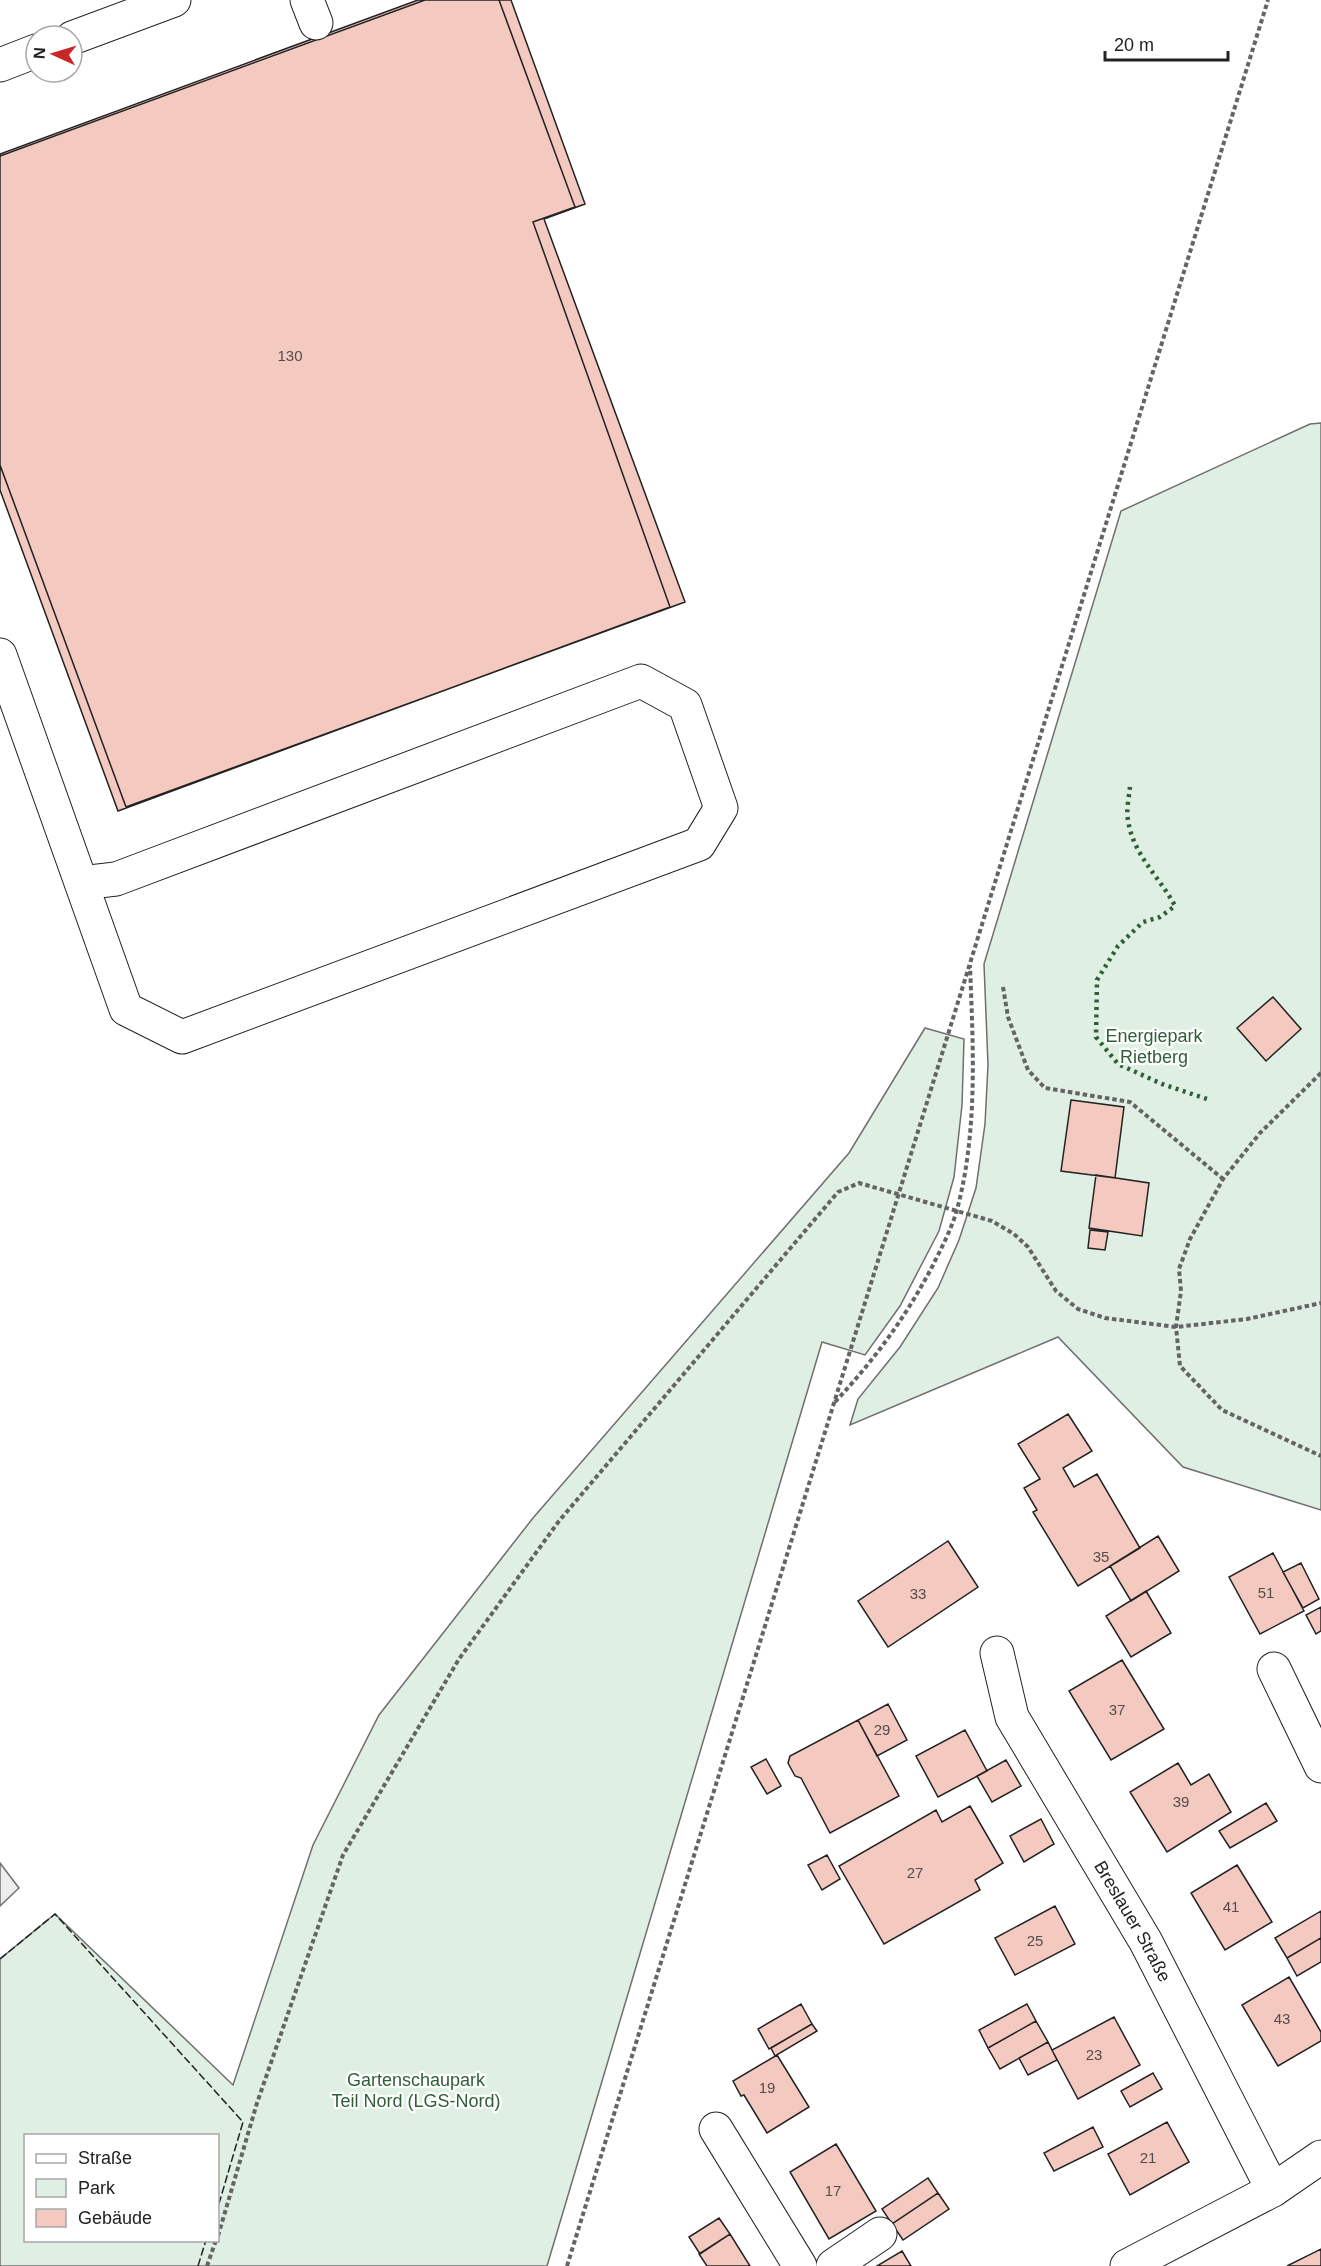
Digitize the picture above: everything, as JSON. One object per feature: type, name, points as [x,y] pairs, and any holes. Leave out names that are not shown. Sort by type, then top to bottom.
[{"type":"street","points":[[84,34],[174,0]]},
{"type":"street","points":[[0,65],[24,56]]},
{"type":"street","points":[[0,655],[81,883],[126,1009],[182,1037],[699,844],[721,808],[685,705],[641,681],[116,879],[81,883]]},
{"type":"street","name":"Breslauer Straße","points":[[997,1653],[1012,1717],[1146,1942],[1273,2190]]},
{"type":"street","points":[[1274,1669],[1321,1766]]},
{"type":"street","points":[[716,2129],[800,2266]]},
{"type":"street","points":[[1127,2266],[1273,2190],[1321,2157]]},
{"type":"street","points":[[833,2266],[880,2234]]},
{"type":"path","points":[[567,2266],[1268,0]]},
{"type":"path","points":[[835,1402],[864,1372],[912,1305],[958,1209],[968,1160],[973,1101],[970,965]]},
{"type":"path","points":[[1003,987],[1008,1017],[1028,1070],[1045,1088],[1130,1102],[1223,1179]]},
{"type":"path","points":[[1321,1073],[1260,1133],[1223,1179],[1190,1239],[1179,1269],[1181,1291],[1176,1327],[1180,1366],[1222,1410],[1321,1456]]},
{"type":"path","points":[[219,2233],[257,2103],[343,1855],[459,1659],[559,1521],[838,1192],[859,1183],[992,1221],[1014,1234],[1028,1246],[1056,1291],[1078,1309],[1105,1318],[1176,1327],[1247,1319],[1321,1303]]},
{"type":"path","points":[[207,2266],[216,2242]]},
{"type":"green space","name":"Energiepark Rietberg","points":[[1321,423],[1321,1510],[1183,1467],[1058,1337],[850,1425],[858,1399],[900,1347],[938,1288],[959,1240],[976,1188],[985,1124],[988,1065],[984,964],[1121,511],[1310,424]]},
{"type":"green space","name":"Gartenschaupark Teil Nord (LGS-Nord)","points":[[925,1028],[964,1039],[962,1105],[954,1177],[939,1231],[900,1306],[865,1355],[822,1342],[547,2266],[0,2266],[0,1959],[55,1914],[233,2085],[313,1845],[379,1715],[533,1518],[849,1153]]},
{"type":"shaded area","points":[[0,1863],[19,1888],[0,1906]]},
{"type":"building","points":[[418,0],[511,0],[585,204],[544,219],[685,602],[126,807],[0,465],[0,154]]},
{"type":"building","points":[[425,0],[499,0],[575,207],[533,222],[670,607],[118,811],[0,490],[0,156]]},
{"type":"building","points":[[1273,997],[1301,1029],[1266,1061],[1237,1028]]},
{"type":"building","points":[[1071,1100],[1124,1107],[1115,1178],[1061,1171]]},
{"type":"building","points":[[1096,1175],[1149,1183],[1142,1236],[1089,1228]]},
{"type":"building","points":[[1090,1230],[1108,1232],[1105,1250],[1088,1248]]},
{"type":"building","points":[[1068,1414],[1092,1451],[1063,1468],[1074,1487],[1097,1474],[1140,1548],[1078,1586],[1033,1512],[1037,1510],[1024,1488],[1040,1479],[1018,1444]]},
{"type":"building","points":[[1158,1536],[1179,1571],[1131,1601],[1110,1566]]},
{"type":"building","points":[[948,1541],[978,1587],[888,1647],[858,1601]]},
{"type":"building","points":[[1273,1553],[1304,1611],[1260,1634],[1229,1577]]},
{"type":"building","points":[[1301,1563],[1319,1599],[1303,1608],[1283,1572]]},
{"type":"building","points":[[1146,1591],[1171,1633],[1131,1657],[1106,1616]]},
{"type":"building","points":[[1321,1607],[1321,1631],[1316,1634],[1306,1615]]},
{"type":"building","points":[[1122,1660],[1164,1729],[1111,1760],[1069,1691]]},
{"type":"building","points":[[888,1704],[907,1740],[877,1756],[858,1720]]},
{"type":"building","points":[[858,1720],[899,1796],[830,1833],[801,1778],[795,1776],[788,1763],[790,1756]]},
{"type":"building","points":[[965,1730],[987,1771],[938,1797],[916,1756]]},
{"type":"building","points":[[766,1759],[781,1786],[767,1794],[751,1767]]},
{"type":"building","points":[[1006,1760],[1021,1786],[992,1802],[977,1776]]},
{"type":"building","points":[[1178,1763],[1191,1785],[1209,1774],[1231,1812],[1167,1852],[1130,1792]]},
{"type":"building","points":[[1266,1803],[1277,1821],[1230,1848],[1219,1831]]},
{"type":"building","points":[[970,1806],[1003,1863],[975,1880],[980,1890],[884,1944],[839,1866],[936,1810],[942,1822]]},
{"type":"building","points":[[1041,1819],[1054,1844],[1024,1862],[1010,1836]]},
{"type":"building","points":[[827,1855],[840,1879],[822,1890],[808,1865]]},
{"type":"building","points":[[1237,1865],[1272,1922],[1225,1950],[1191,1893]]},
{"type":"building","points":[[1055,1906],[1075,1944],[1015,1975],[995,1938]]},
{"type":"building","points":[[1321,1911],[1321,1938],[1287,1958],[1275,1938]]},
{"type":"building","points":[[1321,1938],[1321,1962],[1297,1976],[1287,1958]]},
{"type":"building","points":[[1289,1977],[1321,2032],[1321,2041],[1278,2066],[1242,2005]]},
{"type":"building","points":[[801,2004],[812,2024],[769,2049],[758,2029]]},
{"type":"building","points":[[1027,2004],[1036,2021],[988,2048],[979,2030]]},
{"type":"building","points":[[1114,2017],[1140,2065],[1078,2099],[1052,2050]]},
{"type":"building","points":[[1036,2021],[1048,2042],[1000,2069],[988,2048]]},
{"type":"building","points":[[812,2024],[817,2031],[775,2056],[771,2048]]},
{"type":"building","points":[[1048,2042],[1057,2060],[1028,2075],[1019,2058]]},
{"type":"building","points":[[777,2055],[809,2107],[767,2133],[733,2081]]},
{"type":"building","points":[[1153,2073],[1162,2089],[1130,2107],[1121,2091]]},
{"type":"building","points":[[1167,2122],[1189,2162],[1130,2195],[1108,2154]]},
{"type":"building","points":[[1093,2127],[1103,2147],[1054,2171],[1044,2153]]},
{"type":"building","points":[[836,2144],[876,2211],[829,2239],[790,2172]]},
{"type":"building","points":[[928,2178],[938,2193],[892,2224],[882,2209]]},
{"type":"building","points":[[938,2193],[949,2209],[903,2240],[892,2224]]},
{"type":"building","points":[[719,2218],[730,2234],[700,2254],[689,2237]]},
{"type":"building","points":[[730,2234],[750,2266],[707,2266],[699,2254]]},
{"type":"building","points":[[1321,2249],[1321,2266],[1287,2266]]},
{"type":"building","points":[[902,2251],[911,2266],[877,2266]]},
{"type":"hedge","points":[[1130,787],[1127,812],[1135,844],[1175,906],[1160,917],[1143,922],[1118,946],[1097,980],[1096,1037],[1118,1064],[1162,1084],[1207,1099]]},
{"type":"fence","points":[[0,1959],[55,1914],[243,2122],[219,2204]]},
{"type":"fence","points":[[198,2266],[205,2242]]}]
